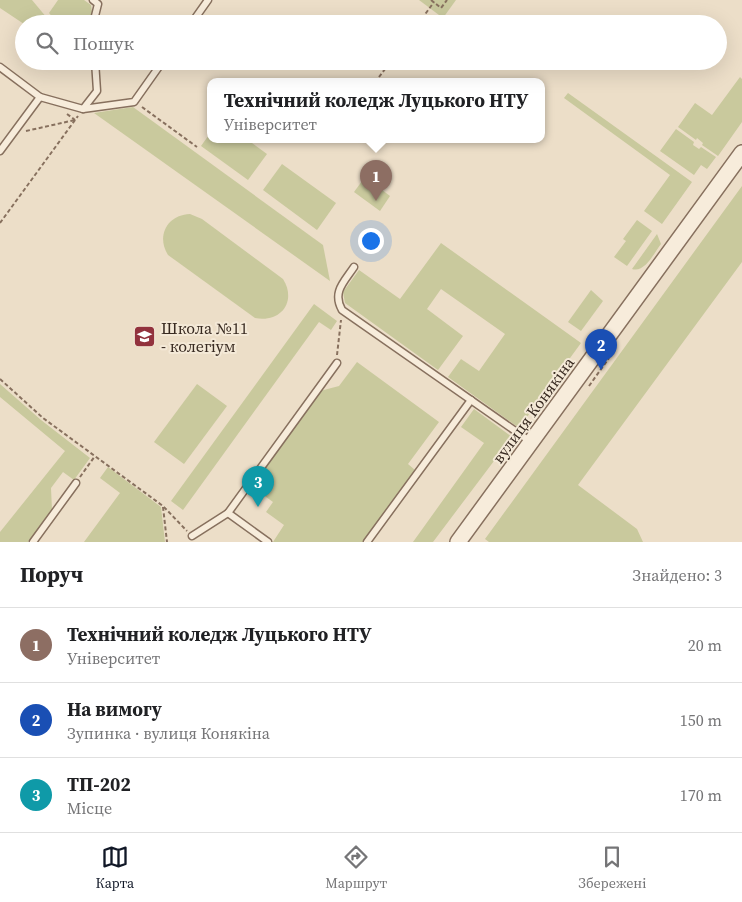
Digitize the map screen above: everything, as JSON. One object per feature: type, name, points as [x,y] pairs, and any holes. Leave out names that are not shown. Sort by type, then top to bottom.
[{"type":"street","name":"вулиця Конякіна","points":[[458,542],[742,153]]},
{"type":"lane","points":[[92,0],[98,4],[95,15]]},
{"type":"lane","points":[[197,15],[208,0]]},
{"type":"lane","points":[[0,67],[40,97],[83,108],[134,102],[157,70]]},
{"type":"lane","points":[[83,108],[97,91],[96,70]]},
{"type":"lane","points":[[0,151],[40,97]]},
{"type":"lane","points":[[354,267],[338,292],[338,301],[342,310],[531,442]]},
{"type":"lane","points":[[192,536],[228,513],[337,362]]},
{"type":"lane","points":[[367,542],[471,400]]},
{"type":"lane","points":[[33,542],[76,483]]},
{"type":"lane","points":[[228,513],[268,542]]},
{"type":"path","points":[[423,15],[432,1],[442,8],[448,0]]},
{"type":"path","points":[[379,77],[384,70]]},
{"type":"path","points":[[134,102],[197,147]]},
{"type":"path","points":[[0,224],[83,108]]},
{"type":"path","points":[[11,135],[75,120]]},
{"type":"path","points":[[337,362],[342,310]]},
{"type":"path","points":[[0,379],[43,418],[163,506],[192,536]]},
{"type":"path","points":[[76,483],[96,456]]},
{"type":"path","points":[[163,506],[167,542]]},
{"type":"green space","points":[[0,0],[32,0],[44,15],[15,15],[15,18],[0,8]]},
{"type":"green space","points":[[58,0],[84,0],[91,5],[92,12],[91,15],[51,15],[49,13]]},
{"type":"green space","points":[[419,0],[456,0],[445,15],[439,15]]},
{"type":"green space","points":[[740,77],[742,79],[742,122],[718,156],[702,145],[703,143],[697,138],[696,140],[678,127],[695,103],[712,115]]},
{"type":"green space","points":[[568,93],[692,182],[662,224],[644,211],[670,175],[564,98]]},
{"type":"green space","points":[[133,107],[323,245],[330,281],[94,113]]},
{"type":"green space","points":[[676,129],[694,142],[693,145],[699,149],[701,147],[716,157],[707,169],[701,165],[694,175],[660,151]]},
{"type":"green space","points":[[207,138],[207,143],[252,143],[267,154],[248,180],[201,146]]},
{"type":"green space","points":[[282,164],[336,203],[317,230],[263,190]]},
{"type":"green space","points":[[365,177],[390,196],[380,211],[354,192]]},
{"type":"green space","points":[[742,186],[742,262],[578,485],[637,529],[643,542],[489,542],[485,539]]},
{"type":"green space","points":[[190,214],[202,219],[283,279],[288,295],[284,309],[279,314],[264,319],[255,318],[168,255],[163,241],[166,228],[175,218]]},
{"type":"green space","points":[[637,220],[652,231],[627,266],[614,257],[626,241],[623,239]]},
{"type":"green space","points":[[657,234],[661,244],[652,257],[641,268],[632,269]]},
{"type":"green space","points":[[441,243],[581,343],[519,428],[448,377],[461,359],[479,371],[505,334],[441,289],[427,309],[463,336],[438,370],[345,303],[343,292],[359,270],[400,299]]},
{"type":"green space","points":[[591,290],[603,301],[581,331],[568,322]]},
{"type":"green space","points":[[314,304],[337,321],[331,330],[319,322],[183,510],[171,501]]},
{"type":"green space","points":[[357,362],[439,422],[408,464],[415,470],[363,542],[273,542],[284,525],[266,512],[273,502],[251,486],[320,391],[339,386]]},
{"type":"green space","points":[[0,384],[41,420],[90,458],[74,480],[63,472],[51,488],[52,510],[28,542],[0,542],[0,532],[65,451],[0,397]]},
{"type":"green space","points":[[197,384],[227,406],[184,464],[154,442]]},
{"type":"green space","points":[[474,409],[512,437],[433,542],[413,542],[484,443],[461,427]]},
{"type":"green space","points":[[108,467],[161,507],[165,542],[84,542],[120,493],[100,478]]},
{"type":"place","name":"Технічний коледж Луцького НТУ","points":[[376,201]]},
{"type":"place","name":"Школа №11 - колегіум","points":[[145,337]]},
{"type":"place","name":"На вимогу","points":[[601,370]]},
{"type":"place","name":"ТП-202","points":[[258,507]]}]
